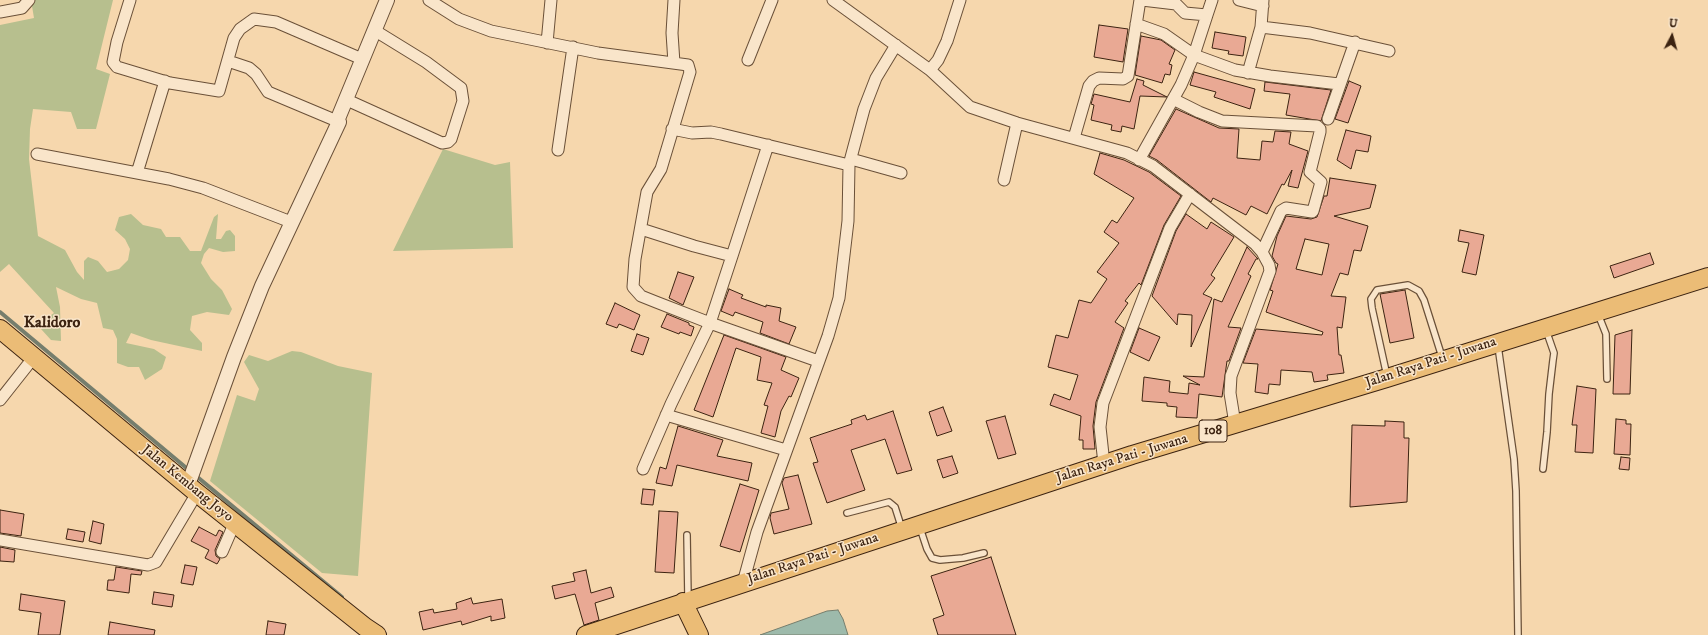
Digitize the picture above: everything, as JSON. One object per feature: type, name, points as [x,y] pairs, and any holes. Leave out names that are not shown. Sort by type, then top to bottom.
[{"type":"main road","name":"Jalan Raya Pati - Juwana","points":[[586,635],[609,632],[686,601],[1104,464],[1387,378],[1497,342],[1708,277]]},
{"type":"main road","name":"Jalan Kembang Joyo","points":[[0,329],[192,481],[235,522],[365,628],[377,635]]},
{"type":"main road","points":[[686,601],[699,635]]},
{"type":"street","points":[[0,12],[22,8],[29,0]]},
{"type":"street","points":[[130,0],[116,42],[113,62],[117,67],[165,82],[218,91],[221,89],[234,38],[247,22],[259,19],[296,30],[362,59]]},
{"type":"street","points":[[0,540],[148,565],[156,562],[192,481],[242,336],[262,286],[339,122],[337,121],[347,100],[362,59],[387,0]]},
{"type":"street","points":[[429,0],[452,15],[491,31],[573,47],[598,54],[674,62],[688,65],[690,72],[661,169],[647,192],[634,259],[632,282],[635,291],[656,302],[710,323],[818,361]]},
{"type":"street","points":[[547,43],[551,0]]},
{"type":"street","points":[[674,0],[672,33],[674,62]]},
{"type":"street","points":[[748,60],[772,0]]},
{"type":"street","points":[[833,0],[930,70],[970,107],[1017,123],[1127,153],[1153,166],[1255,244],[1262,252],[1269,266],[1268,279],[1242,342],[1231,376],[1230,393],[1235,424]]},
{"type":"street","points":[[930,70],[938,60],[947,41],[960,0]]},
{"type":"street","points":[[1074,138],[1089,86],[1092,81],[1099,78],[1126,79],[1141,0],[1176,4],[1185,13],[1207,15]]},
{"type":"street","points":[[1139,160],[1173,99],[1194,55],[1212,0]]},
{"type":"street","points":[[1239,0],[1263,3],[1261,26],[1248,73]]},
{"type":"street","points":[[1136,24],[1164,34],[1194,55],[1226,68],[1248,73],[1339,84]]},
{"type":"street","points":[[1261,26],[1310,32],[1389,51]]},
{"type":"street","points":[[347,100],[442,143],[448,142],[451,139],[463,101],[461,88],[426,62],[374,30]]},
{"type":"street","points":[[1328,119],[1354,42]]},
{"type":"street","points":[[743,583],[757,532],[828,336],[839,298],[848,221],[850,162],[864,109],[876,78],[896,45]]},
{"type":"street","points":[[558,150],[573,47]]},
{"type":"street","points":[[228,62],[249,68],[256,74],[268,92],[337,121]]},
{"type":"street","points":[[137,173],[165,82]]},
{"type":"street","points":[[1173,99],[1199,112],[1222,121],[1233,123],[1317,126],[1320,129],[1310,172],[1321,182],[1313,211],[1286,208],[1281,211],[1262,252]]},
{"type":"street","points":[[1004,180],[1017,123]]},
{"type":"street","points":[[672,129],[692,134],[711,132],[901,173]]},
{"type":"street","points":[[643,469],[666,415],[710,323],[768,145]]},
{"type":"street","points":[[37,154],[137,173],[203,188],[291,222]]},
{"type":"street","points":[[1104,464],[1100,427],[1103,403],[1170,228],[1190,194]]},
{"type":"street","points":[[641,229],[732,256]]},
{"type":"street","points":[[0,400],[34,357]]},
{"type":"street","points":[[666,415],[786,450]]},
{"type":"street","points":[[222,552],[235,522]]},
{"type":"lane","points":[[1387,378],[1372,308],[1371,299],[1377,290],[1408,285],[1419,291],[1424,300],[1443,360]]},
{"type":"lane","points":[[1597,312],[1606,334],[1607,379]]},
{"type":"lane","points":[[1543,469],[1549,394],[1554,360],[1554,353],[1545,328]]},
{"type":"lane","points":[[1497,342],[1514,459],[1516,484],[1518,635]]},
{"type":"lane","points":[[847,513],[889,502],[895,507],[902,530]]},
{"type":"lane","points":[[919,524],[927,549],[932,558],[940,560],[963,558],[984,553]]},
{"type":"lane","points":[[686,601],[687,535]]},
{"type":"green space","points":[[31,0],[113,0],[96,69],[110,74],[96,129],[77,129],[71,112],[33,109],[30,129],[29,159],[38,236],[65,250],[77,272],[84,280],[84,261],[88,257],[98,261],[107,272],[119,269],[128,260],[130,249],[125,239],[115,230],[119,217],[131,214],[143,225],[161,229],[166,237],[180,237],[190,251],[201,251],[214,217],[218,214],[216,239],[221,239],[226,231],[230,230],[235,236],[235,251],[223,252],[209,248],[204,254],[201,263],[211,279],[222,290],[232,309],[229,315],[207,312],[192,316],[190,330],[202,343],[202,351],[151,340],[131,333],[126,343],[154,349],[166,357],[162,369],[145,380],[139,367],[128,367],[117,363],[117,339],[113,330],[103,328],[97,303],[81,299],[56,287],[60,307],[61,341],[51,340],[41,329],[44,320],[54,313],[9,264],[0,272],[0,25],[34,18]]},
{"type":"green space","points":[[443,149],[495,165],[510,162],[513,248],[393,251]]},
{"type":"green space","points":[[292,351],[301,352],[338,366],[372,373],[358,576],[322,573],[210,481],[237,395],[255,401],[259,389],[244,362],[249,355],[268,361]]},
{"type":"shaded area","points":[[838,610],[843,619],[848,635],[760,635],[827,611]]},
{"type":"building","points":[[1099,25],[1128,29],[1123,62],[1094,57]]},
{"type":"building","points":[[1215,32],[1246,37],[1243,56],[1228,54],[1229,51],[1212,48]]},
{"type":"building","points":[[1141,36],[1161,40],[1175,50],[1169,64],[1172,65],[1170,75],[1165,74],[1162,83],[1135,75]]},
{"type":"building","points":[[1194,72],[1255,89],[1250,109],[1214,97],[1216,92],[1190,85]]},
{"type":"building","points":[[1137,79],[1144,81],[1143,85],[1167,97],[1140,96],[1134,129],[1122,126],[1121,132],[1111,130],[1112,125],[1091,120],[1094,105],[1091,104],[1094,94],[1130,102]]},
{"type":"building","points":[[1349,81],[1361,86],[1348,123],[1335,119]]},
{"type":"building","points":[[1265,82],[1331,90],[1321,121],[1286,115],[1290,94],[1264,91]]},
{"type":"building","points":[[1176,109],[1219,128],[1239,129],[1237,158],[1260,160],[1262,141],[1273,142],[1275,131],[1291,132],[1289,144],[1308,151],[1298,188],[1288,186],[1292,170],[1284,185],[1282,184],[1267,214],[1251,206],[1246,215],[1213,198],[1211,202],[1157,160],[1149,156]]},
{"type":"building","points":[[1346,130],[1371,136],[1368,152],[1356,150],[1351,169],[1337,160]]},
{"type":"building","points":[[1100,153],[1124,160],[1149,172],[1181,196],[1164,225],[1141,285],[1139,283],[1125,301],[1128,303],[1115,322],[1124,328],[1096,402],[1093,426],[1095,449],[1083,449],[1083,440],[1079,440],[1081,416],[1050,405],[1054,394],[1070,400],[1078,375],[1048,367],[1056,335],[1068,338],[1079,300],[1091,303],[1107,279],[1097,272],[1119,243],[1104,232],[1112,220],[1117,223],[1134,198],[1094,174]]},
{"type":"building","points":[[1330,178],[1376,185],[1370,208],[1334,216],[1368,226],[1361,251],[1354,250],[1348,275],[1340,273],[1331,296],[1346,297],[1342,328],[1337,327],[1339,355],[1341,355],[1344,373],[1327,375],[1328,380],[1314,382],[1312,372],[1281,370],[1280,385],[1269,384],[1268,394],[1255,392],[1258,364],[1243,363],[1256,329],[1322,335],[1323,332],[1266,312],[1273,291],[1270,290],[1278,264],[1272,256],[1277,236],[1286,216],[1311,219],[1317,217],[1324,196],[1327,196]],"holes":[[[1305,239],[1329,244],[1322,275],[1296,269]]]},
{"type":"building","points":[[1186,214],[1207,229],[1211,222],[1234,237],[1211,275],[1215,278],[1203,294],[1212,298],[1191,347],[1192,315],[1178,314],[1177,325],[1152,296],[1176,231]]},
{"type":"building","points":[[1460,230],[1484,235],[1476,275],[1462,272],[1469,243],[1458,241]]},
{"type":"building","points":[[1247,247],[1258,259],[1256,259],[1248,274],[1251,276],[1228,327],[1241,328],[1229,361],[1227,361],[1222,397],[1199,394],[1197,418],[1176,417],[1177,407],[1167,406],[1167,403],[1142,401],[1144,377],[1170,381],[1169,392],[1188,394],[1189,383],[1200,385],[1183,376],[1204,377],[1214,299],[1222,302]]},
{"type":"building","points":[[1650,253],[1654,264],[1614,278],[1610,266]]},
{"type":"building","points":[[678,272],[694,277],[683,305],[669,298]]},
{"type":"building","points":[[729,289],[743,295],[741,298],[766,307],[766,305],[781,308],[779,321],[796,327],[789,344],[760,333],[763,322],[735,312],[733,316],[721,311]]},
{"type":"building","points":[[1405,290],[1414,338],[1390,343],[1380,294]]},
{"type":"building","points":[[615,303],[640,315],[634,330],[619,324],[617,328],[606,324]]},
{"type":"building","points":[[667,314],[689,323],[689,325],[694,327],[691,336],[680,332],[679,334],[661,327]]},
{"type":"building","points":[[1139,328],[1160,337],[1149,361],[1130,352]]},
{"type":"building","points":[[1632,330],[1630,394],[1613,394],[1615,335]]},
{"type":"building","points":[[637,334],[649,338],[643,355],[631,351]]},
{"type":"building","points":[[724,335],[786,357],[781,370],[799,378],[791,397],[789,396],[781,411],[775,437],[761,433],[768,406],[764,405],[772,383],[757,380],[761,357],[736,348],[713,417],[694,410]]},
{"type":"building","points":[[1577,386],[1596,389],[1593,453],[1575,452],[1577,425],[1572,425]]},
{"type":"building","points":[[943,407],[952,431],[937,436],[929,412]]},
{"type":"building","points":[[893,411],[912,470],[897,474],[885,439],[851,450],[865,490],[827,503],[813,463],[818,462],[810,438],[852,424],[851,420],[865,415],[867,420]]},
{"type":"building","points":[[1005,416],[1016,454],[998,459],[986,421]]},
{"type":"building","points":[[1616,419],[1626,420],[1626,424],[1631,424],[1630,455],[1614,454]]},
{"type":"building","points":[[1385,421],[1404,422],[1404,438],[1409,438],[1407,502],[1350,507],[1352,425],[1385,426]]},
{"type":"building","points":[[678,426],[723,440],[717,456],[752,463],[748,481],[677,465],[672,486],[656,483],[660,467],[666,469]]},
{"type":"building","points":[[952,456],[958,473],[943,478],[937,460]]},
{"type":"building","points":[[1621,457],[1630,458],[1629,470],[1619,469]]},
{"type":"building","points":[[798,475],[812,524],[774,534],[770,518],[771,513],[789,509],[782,483],[784,478]]},
{"type":"building","points":[[740,484],[759,490],[740,552],[720,546]]},
{"type":"building","points":[[643,489],[655,490],[653,505],[641,504]]},
{"type":"building","points":[[0,510],[24,514],[21,536],[0,533]]},
{"type":"building","points":[[659,511],[678,512],[674,573],[655,572]]},
{"type":"building","points":[[93,521],[104,524],[101,544],[89,541]]},
{"type":"building","points":[[199,527],[216,536],[219,530],[223,532],[215,550],[216,556],[220,559],[217,564],[205,558],[209,550],[191,541]]},
{"type":"building","points":[[68,529],[85,532],[83,542],[66,539]]},
{"type":"building","points":[[0,547],[15,550],[14,562],[0,561]]},
{"type":"building","points":[[991,557],[1016,635],[938,635],[933,619],[944,615],[931,576]]},
{"type":"building","points":[[185,565],[197,567],[193,585],[181,583]]},
{"type":"building","points":[[116,567],[142,571],[141,575],[131,574],[129,593],[107,590],[108,580],[114,580]]},
{"type":"building","points":[[586,570],[591,593],[611,587],[614,597],[595,603],[599,620],[584,625],[575,594],[555,599],[552,586],[575,581],[573,573]]},
{"type":"building","points":[[154,592],[174,595],[172,607],[152,604]]},
{"type":"building","points":[[21,594],[65,601],[60,635],[38,635],[41,613],[19,610]]},
{"type":"building","points":[[471,598],[473,604],[502,599],[505,618],[491,621],[491,616],[462,625],[461,621],[423,630],[419,612],[433,609],[434,613],[457,609],[456,603]]},
{"type":"building","points":[[268,621],[286,624],[284,635],[266,635]]},
{"type":"building","points":[[110,622],[155,630],[154,635],[108,635]]},
{"type":"waterway","points":[[0,312],[190,471]]},
{"type":"waterway","points":[[195,475],[342,597]]},
{"type":"district","name":"Kalidoro","points":[[52,324]]}]
